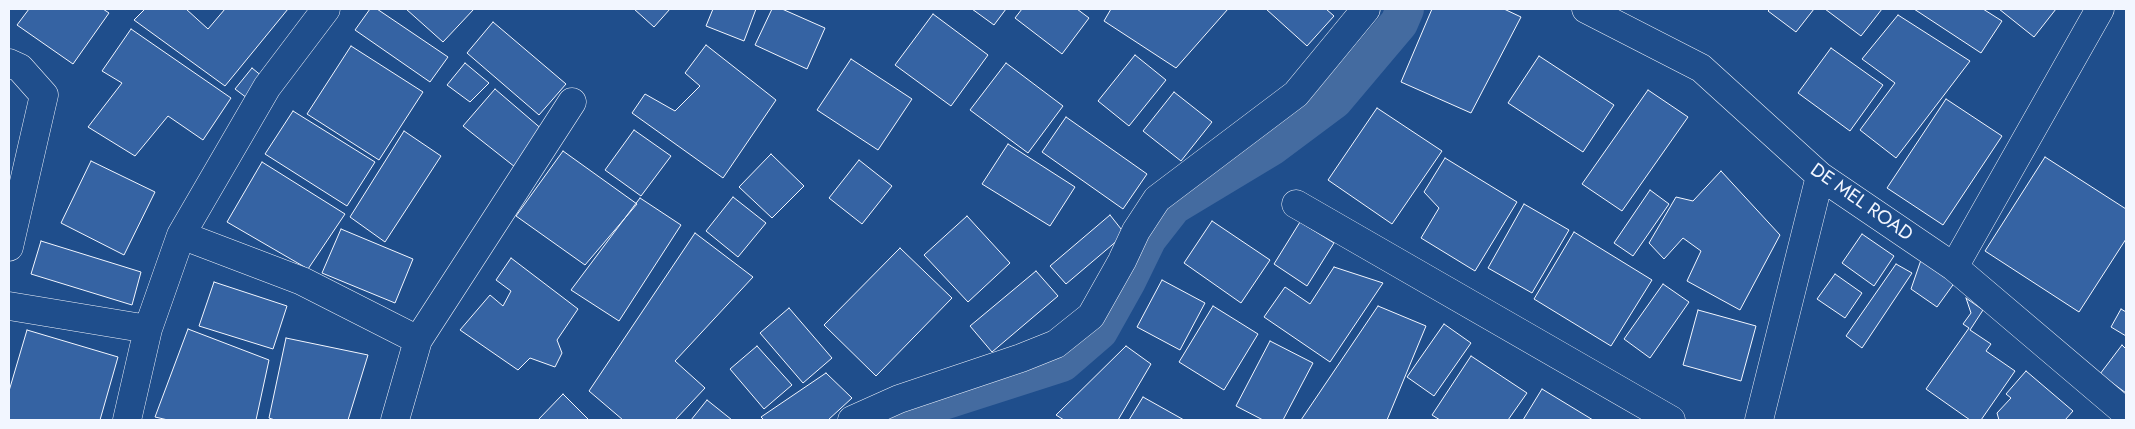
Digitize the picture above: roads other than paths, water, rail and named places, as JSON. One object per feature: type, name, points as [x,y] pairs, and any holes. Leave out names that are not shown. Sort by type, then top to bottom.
[{"type":"street","points":[[127,420],[148,329],[181,235],[266,87],[326,9]]},
{"type":"street","points":[[852,420],[899,399],[1021,358],[1056,344],[1091,316],[1122,261],[1136,231],[1157,199],[1296,94],[1366,9]]},
{"type":"street","name":"DE MEL ROAD","points":[[1586,9],[1701,68],[1820,176],[1954,267],[2126,413]]},
{"type":"street","points":[[1954,267],[2100,9]]},
{"type":"street","points":[[9,63],[20,68],[44,95],[9,248]]},
{"type":"street","points":[[395,420],[418,340],[572,102]]},
{"type":"street","points":[[1759,420],[1820,176]]},
{"type":"street","points":[[1296,204],[1670,420]]},
{"type":"street","points":[[181,235],[302,281],[418,340]]},
{"type":"street","points":[[9,306],[148,329]]},
{"type":"waterway","points":[[884,420],[1062,363],[1099,331],[1148,238],[1173,206],[1271,147],[1334,100],[1399,23],[1405,9]]}]
